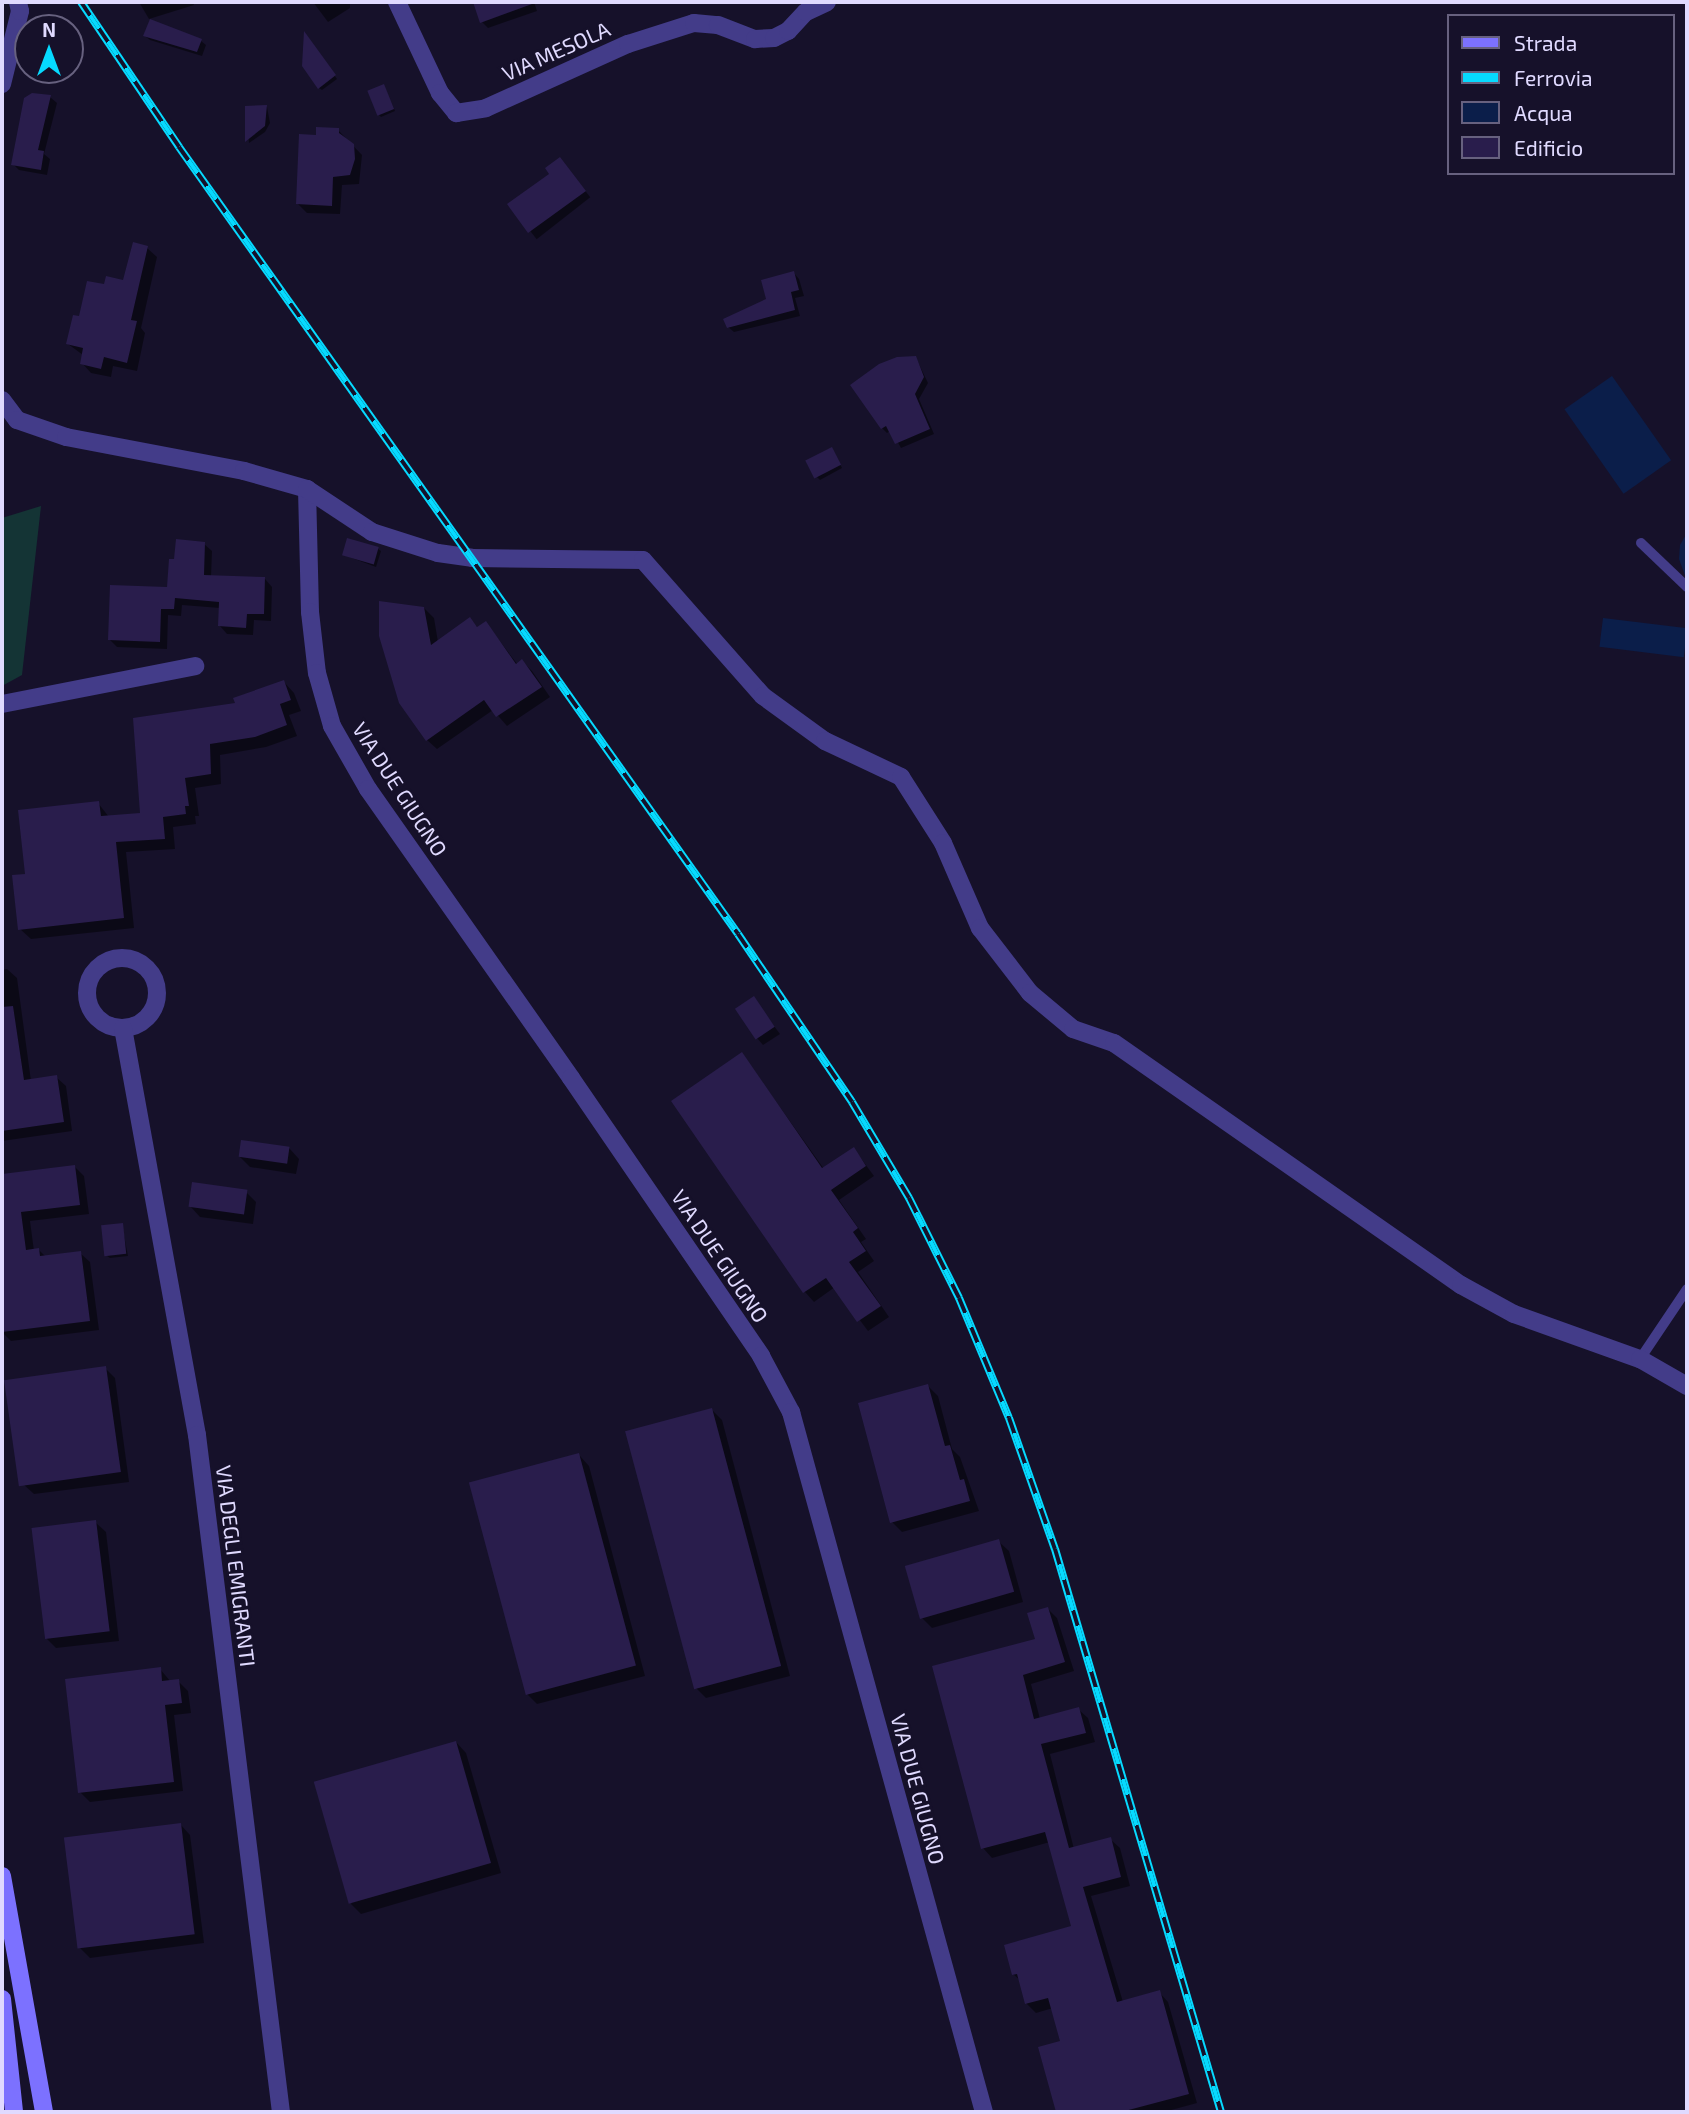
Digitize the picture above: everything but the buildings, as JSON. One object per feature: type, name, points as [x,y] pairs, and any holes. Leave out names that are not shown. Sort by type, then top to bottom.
[{"type":"main road","points":[[2,1876],[44,2112]]},
{"type":"main road","points":[[2,2000],[14,2112]]},
{"type":"street","points":[[2,84],[20,11],[18,2]]},
{"type":"street","name":"VIA MESOLA","points":[[397,2],[440,93],[456,113],[486,108],[628,44],[694,23],[718,24],[755,39],[774,38],[788,31],[806,12],[827,2]]},
{"type":"street","points":[[2,400],[17,420],[66,437],[244,471],[307,489],[372,532],[438,553],[472,558],[643,560],[763,696],[825,741],[901,778],[943,843],[980,929],[1030,993],[1073,1029],[1114,1043],[1461,1285],[1514,1314],[1640,1359],[1687,1386]]},
{"type":"street","name":"VIA DUE GIUGNO","points":[[307,489],[310,612],[317,673],[332,726],[368,789],[571,1078],[761,1356],[791,1412],[984,2112]]},
{"type":"street","points":[[2,704],[195,666]]},
{"type":"street","points":[[118,957],[141,962],[150,970],[158,991],[152,1012],[134,1026],[123,1028],[100,1021],[87,1001],[86,989],[97,968],[118,957]]},
{"type":"street","name":"VIA DEGLI EMIGRANTI","points":[[123,1028],[197,1435],[281,2112]]},
{"type":"lane","points":[[1641,543],[1687,587]]},
{"type":"lane","points":[[1640,1359],[1687,1289]]},
{"type":"green space","points":[[41,506],[22,675],[2,686],[2,518]]},
{"type":"water","points":[[1612,376],[1671,460],[1624,494],[1564,409]]},
{"type":"water","points":[[1687,533],[1687,581],[1679,559],[1680,545]]},
{"type":"water","points":[[1603,618],[1687,628],[1684,657],[1599,647]]},
{"type":"railway","points":[[81,2],[179,147],[738,934],[852,1102],[909,1198],[959,1298],[1009,1418],[1055,1549],[1221,2112]]}]
